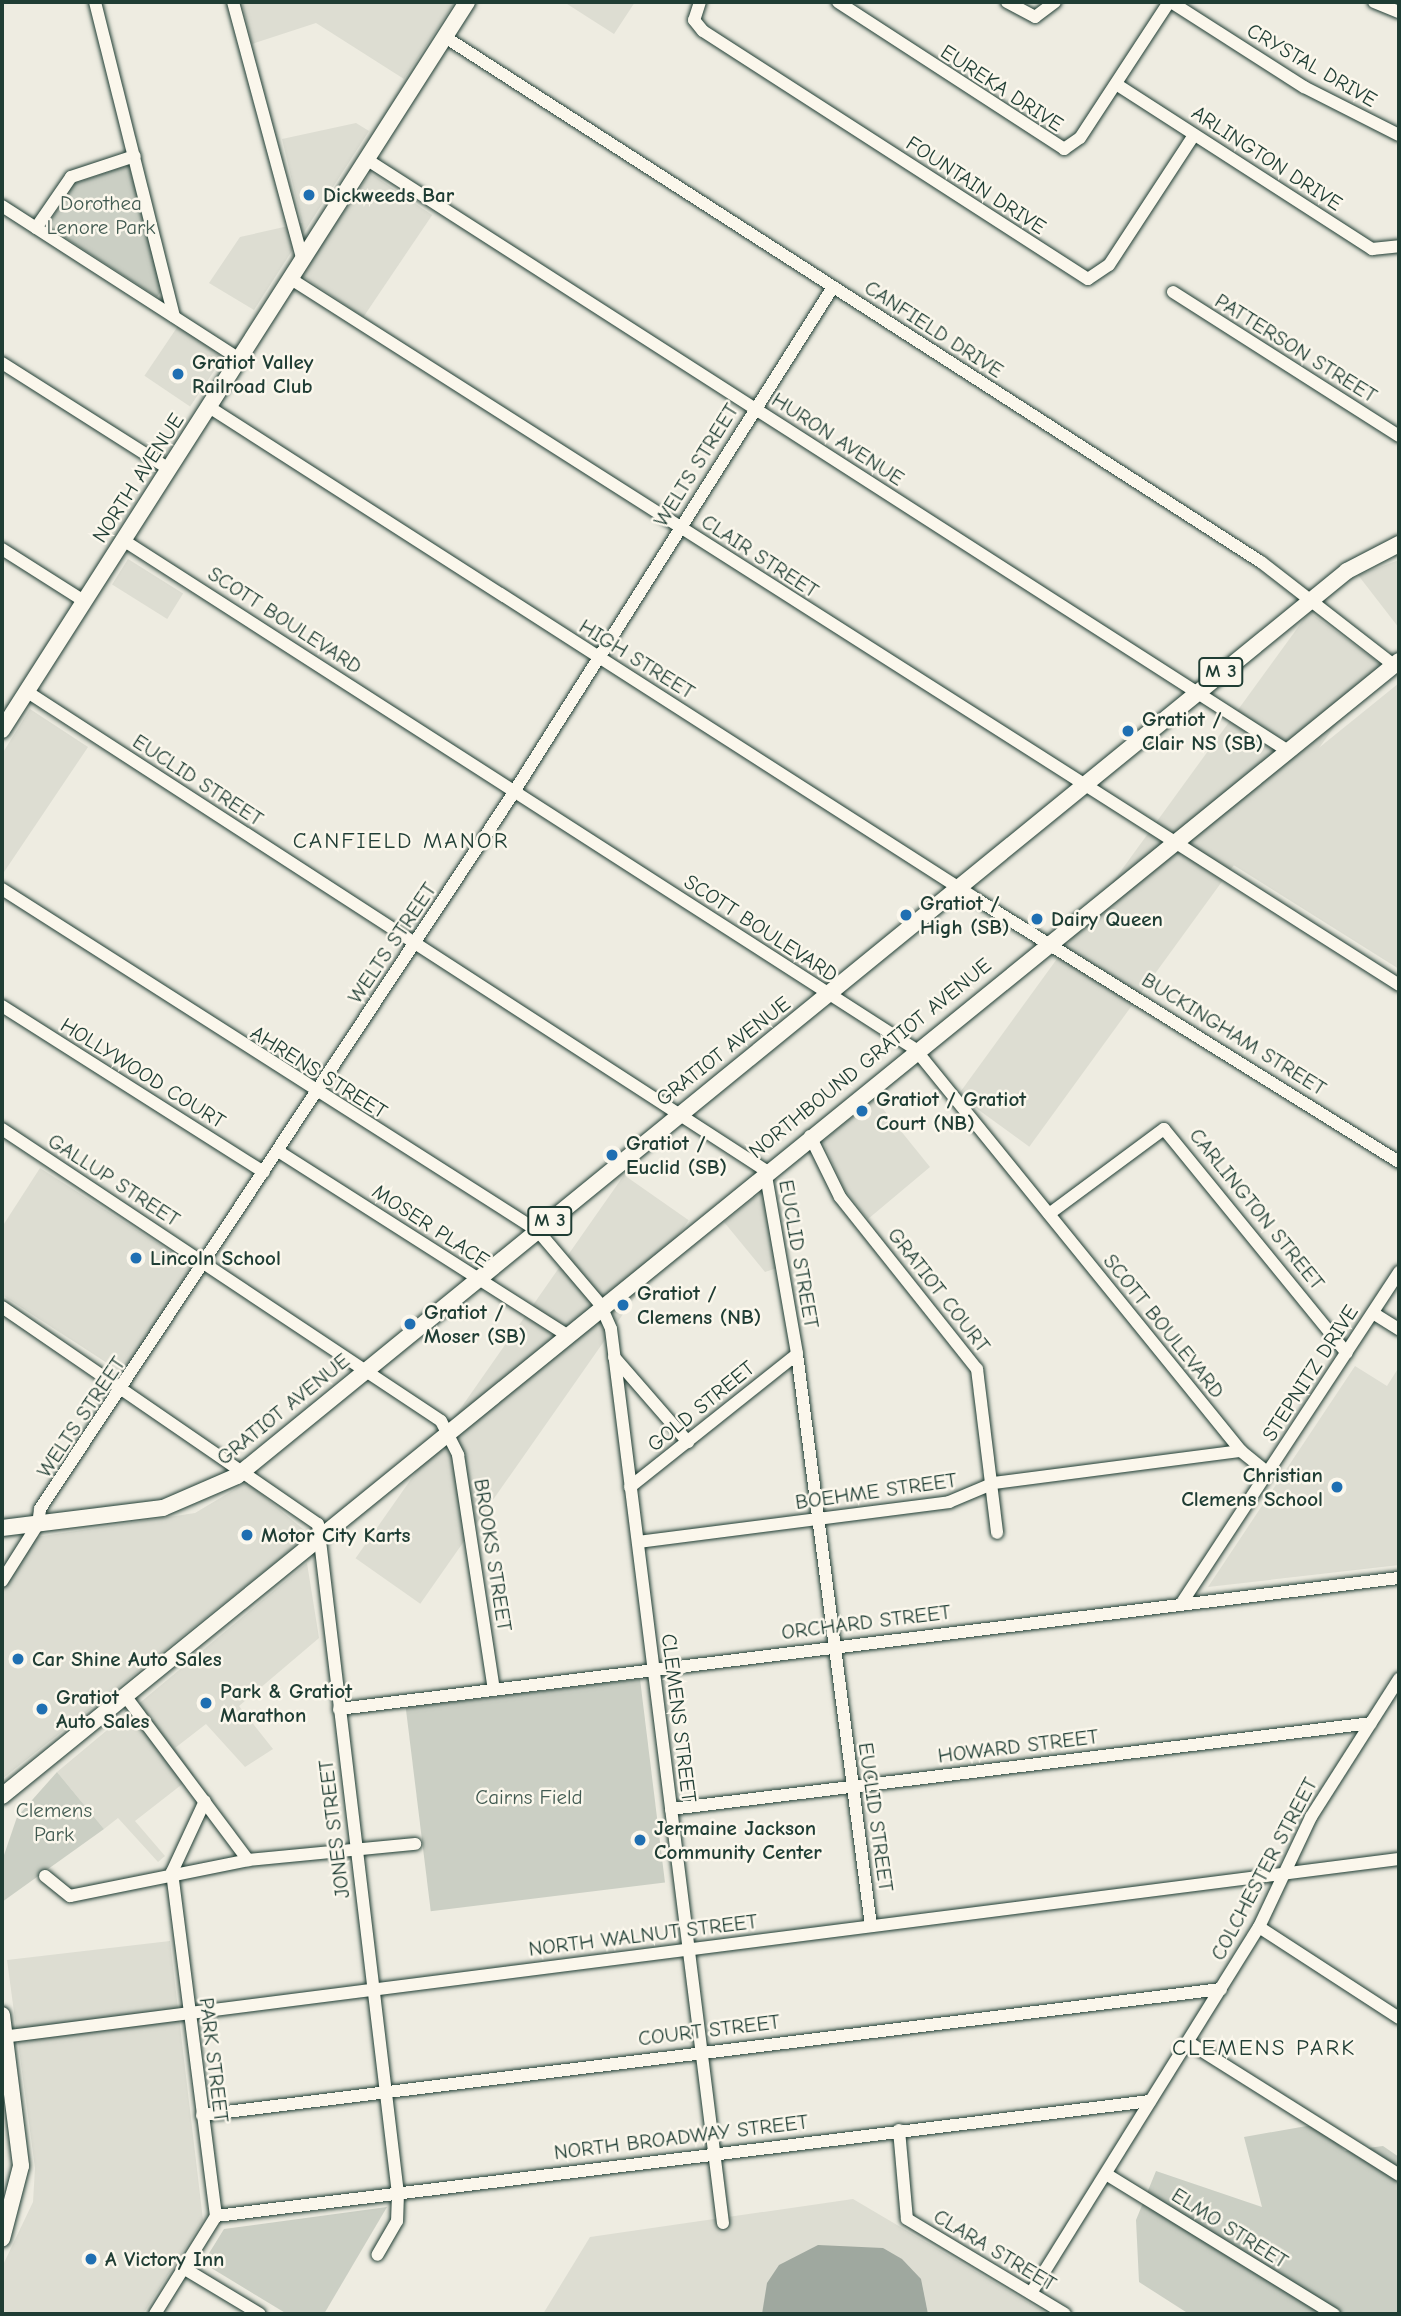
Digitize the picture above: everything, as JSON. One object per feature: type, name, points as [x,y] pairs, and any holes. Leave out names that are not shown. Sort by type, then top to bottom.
[{"type":"main road","name":"NORTH AVENUE","points":[[4,722],[303,261],[467,2]]},
{"type":"main road","name":"GRATIOT AVENUE","points":[[2,1528],[171,1506],[243,1471],[538,1231],[678,1113],[829,994],[1310,600],[1348,570],[1399,544]]},
{"type":"main road","name":"NORTHBOUND GRATIOT AVENUE","points":[[2,1796],[126,1697],[564,1333],[1397,663]]},
{"type":"main road","points":[[2,2015],[21,2166],[2,2239]]},
{"type":"street","points":[[95,2],[174,316]]},
{"type":"street","points":[[233,2],[303,261]]},
{"type":"street","name":"FOUNTAIN DRIVE","points":[[700,2],[694,20],[1088,279],[1109,265],[1195,135]]},
{"type":"street","name":"EUREKA DRIVE","points":[[838,2],[1060,149],[1076,142],[1170,2]]},
{"type":"street","points":[[1007,2],[1035,17],[1055,2]]},
{"type":"street","name":"CRYSTAL DRIVE","points":[[1170,2],[1315,94],[1399,135]]},
{"type":"street","points":[[1374,2],[1399,12]]},
{"type":"street","name":"CANFIELD DRIVE","points":[[445,37],[1261,562],[1397,663]]},
{"type":"street","name":"ARLINGTON DRIVE","points":[[1116,84],[1372,249],[1399,246]]},
{"type":"street","points":[[36,228],[71,177],[135,156]]},
{"type":"street","name":"HURON AVENUE","points":[[366,159],[1287,751]]},
{"type":"street","points":[[2,206],[239,359]]},
{"type":"street","name":"CLAIR STREET","points":[[291,279],[1081,786],[1399,985]]},
{"type":"street","name":"WELTS STREET","points":[[2,1581],[38,1524],[40,1509],[124,1387],[513,793],[833,287]]},
{"type":"street","name":"PATTERSON STREET","points":[[1172,292],[1399,436]]},
{"type":"street","points":[[2,362],[169,468]]},
{"type":"street","name":"HIGH STREET","points":[[209,407],[1046,943]]},
{"type":"street","name":"SCOTT BOULEVARD","points":[[123,540],[915,1049],[1241,1451],[1267,1472]]},
{"type":"street","points":[[2,549],[83,601]]},
{"type":"street","name":"EUCLID STREET","points":[[26,691],[765,1170],[797,1354],[871,1926]]},
{"type":"street","name":"AHRENS STREET","points":[[2,889],[315,1094],[538,1231],[600,1304]]},
{"type":"street","name":"BUCKINGHAM STREET","points":[[1046,943],[1065,949],[1399,1162]]},
{"type":"street","name":"HOLLYWOOD COURT","points":[[2,1006],[264,1172]]},
{"type":"street","name":"GALLUP STREET","points":[[2,1129],[365,1370],[448,1429]]},
{"type":"street","name":"CARLINGTON STREET","points":[[1049,1214],[1159,1130],[1181,1142],[1347,1353]]},
{"type":"street","name":"GRATIOT COURT","points":[[810,1136],[840,1197],[977,1369],[994,1483],[997,1533]]},
{"type":"street","name":"MOSER PLACE","points":[[278,1151],[564,1333]]},
{"type":"street","name":"STEPNITZ DRIVE","points":[[1183,1601],[1399,1272]]},
{"type":"street","name":"CLEMENS STREET","points":[[600,1304],[613,1357],[638,1542],[723,2223]]},
{"type":"street","points":[[2,1307],[124,1387],[318,1524],[320,1535]]},
{"type":"street","points":[[1373,1313],[1399,1329]]},
{"type":"street","name":"GOLD STREET","points":[[630,1487],[797,1354]]},
{"type":"street","points":[[613,1357],[688,1442]]},
{"type":"street","name":"BROOKS STREET","points":[[448,1429],[458,1455],[494,1689]]},
{"type":"street","name":"BOEHME STREET","points":[[638,1542],[949,1502],[994,1483],[1241,1451]]},
{"type":"street","name":"JONES STREET","points":[[320,1535],[398,2194],[397,2221],[377,2255]]},
{"type":"street","name":"ORCHARD STREET","points":[[339,1709],[1183,1601],[1399,1577]]},
{"type":"street","name":"COLCHESTER STREET","points":[[1031,2293],[1259,1927],[1290,1870],[1311,1817],[1399,1679]]},
{"type":"street","points":[[126,1697],[248,1860]]},
{"type":"street","name":"HOWARD STREET","points":[[671,1809],[1371,1723]]},
{"type":"street","points":[[172,1872],[205,1801]]},
{"type":"street","points":[[45,1876],[70,1896],[172,1872],[248,1860],[415,1844]]},
{"type":"street","name":"NORTH WALNUT STREET","points":[[4,2037],[1290,1870],[1399,1859]]},
{"type":"street","name":"PARK STREET","points":[[172,1872],[216,2216]]},
{"type":"street","points":[[1259,1927],[1399,2018]]},
{"type":"street","name":"COURT STREET","points":[[202,2115],[701,2050],[1221,1989]]},
{"type":"street","points":[[1188,2042],[1399,2175]]},
{"type":"street","name":"NORTH BROADWAY STREET","points":[[216,2216],[715,2151],[1150,2101]]},
{"type":"street","name":"CLARA STREET","points":[[899,2130],[907,2219],[1065,2314]]},
{"type":"street","name":"ELMO STREET","points":[[1106,2174],[1334,2314]]},
{"type":"street","points":[[155,2314],[216,2216]]},
{"type":"street","points":[[184,2269],[260,2314]]},
{"type":"shaded area","points":[[242,2],[455,2],[404,79],[316,23],[252,44]]},
{"type":"shaded area","points":[[564,2],[635,2],[614,34]]},
{"type":"shaded area","points":[[356,123],[369,131],[254,310],[209,283],[240,237],[302,223],[282,139]]},
{"type":"shaded area","points":[[370,173],[432,215],[363,317],[301,275]]},
{"type":"shaded area","points":[[178,326],[224,357],[190,406],[144,376]]},
{"type":"shaded area","points":[[128,559],[183,593],[167,619],[112,584]]},
{"type":"shaded area","points":[[1399,560],[1399,628],[1358,575]]},
{"type":"shaded area","points":[[1309,612],[1380,664],[1029,1147],[958,1095]]},
{"type":"shaded area","points":[[1399,683],[1399,969],[1200,844]]},
{"type":"shaded area","points":[[30,709],[88,747],[2,875],[2,754]]},
{"type":"shaded area","points":[[875,1099],[930,1167],[868,1219],[844,1189],[823,1141]]},
{"type":"shaded area","points":[[40,1168],[193,1266],[124,1374],[2,1295],[2,1227]]},
{"type":"shaded area","points":[[624,1175],[689,1220],[420,1604],[356,1558]]},
{"type":"shaded area","points":[[764,1190],[777,1268],[765,1272],[724,1222]]},
{"type":"shaded area","points":[[1355,1366],[1387,1386],[1399,1367],[1399,1565],[1208,1587]]},
{"type":"shaded area","points":[[247,1482],[310,1535],[2,1779],[2,1586],[36,1537],[195,1513]]},
{"type":"shaded area","points":[[307,1563],[319,1638],[239,1706],[273,1749],[245,1767],[206,1724],[175,1748],[194,1775],[135,1821],[165,1856],[158,1862],[118,1818],[104,1829],[57,1772]]},
{"type":"shaded area","points":[[170,1941],[203,2220],[143,2314],[2,2314],[2,2267],[33,2202],[35,2168],[7,1960]]},
{"type":"shaded area","points":[[853,2199],[1048,2314],[543,2314],[590,2237]]},
{"type":"shaded area","points":[[818,2245],[883,2248],[902,2259],[921,2279],[928,2314],[762,2314],[767,2283],[779,2265]]},
{"type":"green space","name":"Dorothea Lenore Park","points":[[129,165],[162,290],[157,297],[47,226],[73,184]]},
{"type":"green space","name":"Cairns Field","points":[[640,1679],[665,1882],[431,1911],[406,1708]]},
{"type":"green space","name":"Clemens Park","points":[[57,1772],[104,1829],[2,1902],[3,1858],[17,1817]]},
{"type":"green space","points":[[1318,2124],[1345,2151],[1383,2146],[1399,2157],[1399,2314],[1189,2314],[1139,2282],[1136,2220],[1156,2171],[1262,2207],[1244,2137]]},
{"type":"green space","points":[[387,2207],[324,2314],[287,2314],[203,2263],[224,2229]]},
{"type":"place","name":"Dickweeds Bar","points":[[309,195]]},
{"type":"place","name":"Gratiot Valley Railroad Club","points":[[178,374]]},
{"type":"place","name":"Gratiot / Clair NS (SB)","points":[[1128,731]]},
{"type":"place","name":"Gratiot / High (SB)","points":[[906,915]]},
{"type":"place","name":"Dairy Queen","points":[[1037,919]]},
{"type":"place","name":"Gratiot / Gratiot Court (NB)","points":[[862,1111]]},
{"type":"place","name":"Gratiot / Euclid (SB)","points":[[612,1155]]},
{"type":"place","name":"Lincoln School","points":[[136,1258]]},
{"type":"place","name":"Gratiot / Clemens (NB)","points":[[623,1305]]},
{"type":"place","name":"Gratiot / Moser (SB)","points":[[410,1324]]},
{"type":"place","name":"Christian Clemens School","points":[[1337,1487]]},
{"type":"place","name":"Motor City Karts","points":[[247,1535]]},
{"type":"place","name":"Car Shine Auto Sales","points":[[18,1659]]},
{"type":"place","name":"Park & Gratiot Marathon","points":[[206,1703]]},
{"type":"place","name":"Gratiot Auto Sales","points":[[42,1709]]},
{"type":"place","name":"Jermaine Jackson Community Center","points":[[640,1840]]},
{"type":"place","name":"A Victory Inn","points":[[91,2259]]},
{"type":"district","name":"CANFIELD MANOR","points":[[401,841]]},
{"type":"district","name":"CLEMENS PARK","points":[[1264,2048]]}]
